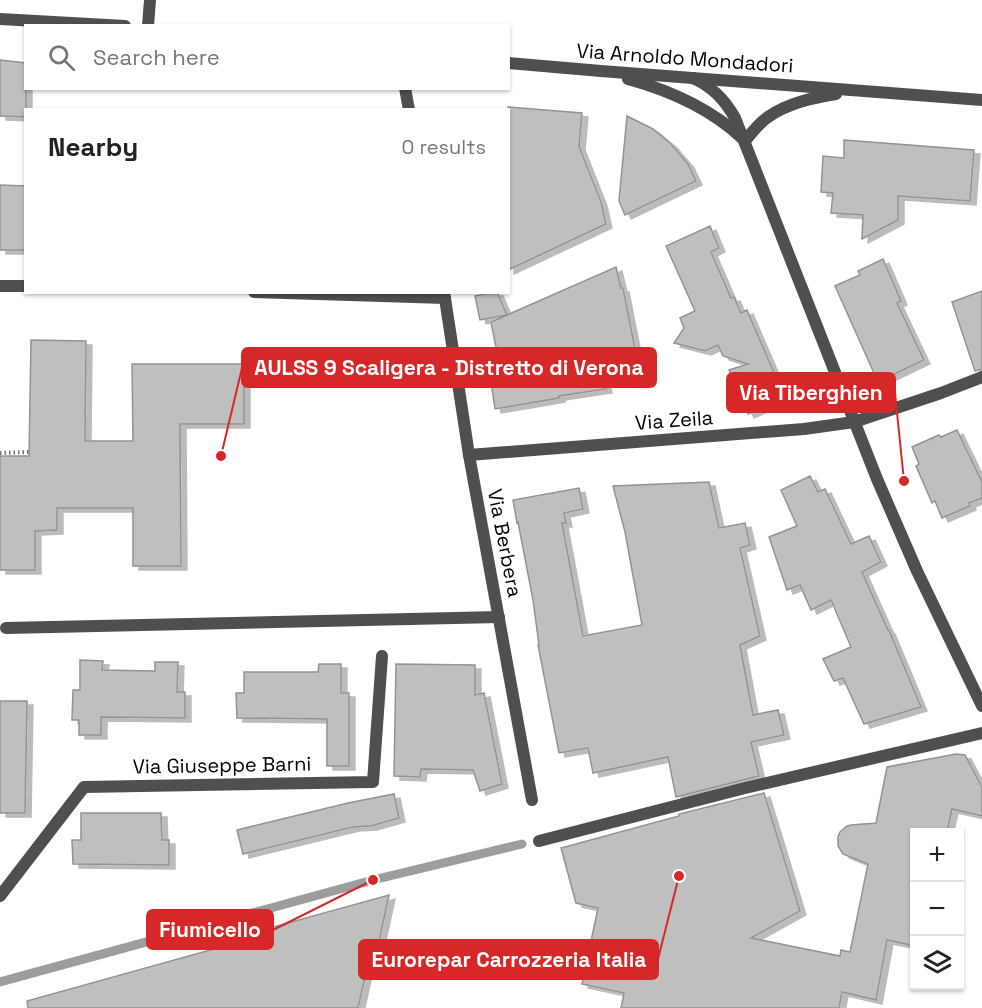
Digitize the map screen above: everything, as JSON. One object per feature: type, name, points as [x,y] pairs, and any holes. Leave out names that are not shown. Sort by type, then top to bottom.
[{"type":"street","points":[[148,24],[150,0]]},
{"type":"street","points":[[0,19],[89,24]]},
{"type":"street","name":"Via Arnoldo Mondadori","points":[[510,63],[858,91]]},
{"type":"street","points":[[601,71],[672,94],[706,112],[732,129],[745,141]]},
{"type":"street","points":[[693,78],[703,83],[724,101],[735,118],[877,479],[917,571],[982,706]]},
{"type":"street","points":[[405,90],[409,108]]},
{"type":"street","points":[[745,141],[768,117],[787,106],[813,98],[858,91],[982,100]]},
{"type":"street","points":[[0,286],[24,286]]},
{"type":"street","points":[[381,294],[444,295]]},
{"type":"street","name":"Via Berbera","points":[[444,295],[469,455],[532,800]]},
{"type":"street","name":"Via Zeila","points":[[469,455],[792,430],[854,422],[982,377]]},
{"type":"street","points":[[6,628],[500,617]]},
{"type":"street","name":"Via Giuseppe Barni","points":[[0,896],[84,787],[373,782],[382,656]]},
{"type":"street","points":[[539,841],[745,788],[982,733]]},
{"type":"path","points":[[0,453],[30,452]]},
{"type":"building","points":[[0,60],[24,63],[26,108],[24,108],[24,117],[0,116]]},
{"type":"building","points":[[508,107],[582,113],[579,146],[601,202],[606,224],[510,269],[510,108]]},
{"type":"building","points":[[627,116],[653,129],[671,144],[688,164],[696,181],[625,215],[619,201]]},
{"type":"building","points":[[844,140],[974,150],[970,201],[898,196],[898,220],[862,239],[863,215],[831,213],[833,193],[821,192],[823,156],[844,158]]},
{"type":"building","points":[[0,185],[24,186],[24,250],[0,250]]},
{"type":"building","points":[[710,226],[719,248],[711,252],[731,298],[734,297],[741,313],[747,310],[778,382],[770,386],[777,401],[748,414],[729,370],[748,364],[723,356],[718,345],[705,351],[674,343],[684,328],[680,318],[695,311],[666,246]]},
{"type":"building","points":[[883,259],[901,301],[897,303],[924,360],[878,382],[835,286],[860,275],[858,271]]},
{"type":"building","points":[[616,267],[621,288],[623,288],[637,359],[601,366],[606,389],[495,409],[490,375],[501,373],[491,322]]},
{"type":"building","points":[[982,291],[982,369],[975,371],[952,302]]},
{"type":"building","points":[[498,294],[507,315],[480,320],[475,296]]},
{"type":"building","points":[[31,340],[86,341],[85,441],[133,441],[132,364],[244,364],[244,424],[180,424],[181,566],[133,566],[133,508],[57,508],[57,530],[35,531],[35,570],[0,570],[0,456],[29,456]]},
{"type":"building","points":[[957,430],[982,482],[982,498],[942,518],[935,501],[932,503],[916,466],[919,464],[912,447]]},
{"type":"building","points":[[810,476],[818,492],[825,489],[851,544],[869,536],[881,562],[862,572],[921,707],[864,724],[843,678],[834,681],[823,659],[851,647],[831,600],[811,610],[800,585],[787,590],[769,537],[797,526],[781,490]]},
{"type":"building","points":[[709,482],[719,528],[745,523],[750,545],[740,548],[760,636],[740,645],[753,715],[778,710],[784,735],[751,742],[759,776],[676,797],[668,757],[593,773],[588,748],[559,753],[513,500],[579,488],[583,509],[564,513],[566,523],[562,523],[583,636],[642,625],[625,532],[613,486]]},
{"type":"building","points":[[80,660],[103,661],[102,670],[155,671],[155,662],[178,662],[177,692],[185,692],[185,718],[101,717],[101,735],[79,735],[79,720],[72,720],[73,690],[80,690]]},
{"type":"building","points":[[319,664],[341,664],[341,693],[349,693],[349,766],[327,766],[327,719],[237,718],[236,693],[244,693],[244,672],[318,672]]},
{"type":"building","points":[[396,664],[475,665],[475,695],[484,693],[502,784],[480,791],[473,770],[421,769],[420,777],[394,776]]},
{"type":"building","points":[[0,701],[27,701],[25,813],[0,813]]},
{"type":"building","points":[[956,754],[965,755],[982,787],[982,816],[952,809],[948,828],[910,828],[910,945],[887,940],[876,1000],[842,992],[839,1008],[621,1008],[624,993],[582,984],[598,908],[576,903],[561,848],[679,816],[679,814],[764,793],[800,911],[751,938],[840,956],[841,950],[850,952],[868,864],[843,854],[838,846],[838,837],[847,826],[876,823],[887,767]]},
{"type":"building","points":[[394,794],[399,818],[243,854],[237,830]]},
{"type":"building","points":[[81,813],[161,813],[162,840],[169,840],[169,865],[73,864],[72,840],[81,840]]},
{"type":"building","points":[[389,895],[376,955],[370,954],[358,1008],[28,1008],[27,1001],[214,949],[215,943]]},
{"type":"waterway","points":[[0,982],[373,880],[522,844]]},
{"type":"place","name":"AULSS 9 Scaligera - Distretto di Verona","points":[[221,456]]},
{"type":"place","name":"Via Tiberghien","points":[[904,481]]},
{"type":"place","name":"Eurorepar Carrozzeria Italia","points":[[679,876]]},
{"type":"place","name":"Fiumicello","points":[[373,880]]}]
